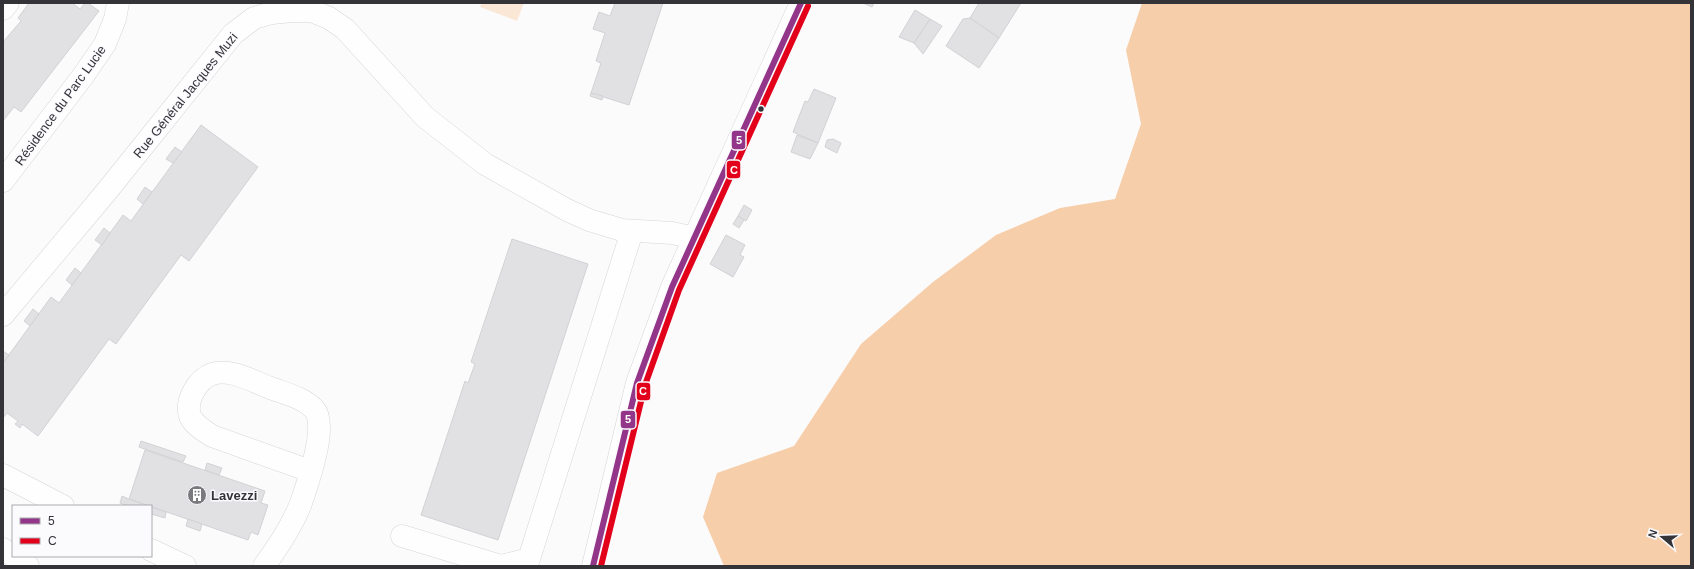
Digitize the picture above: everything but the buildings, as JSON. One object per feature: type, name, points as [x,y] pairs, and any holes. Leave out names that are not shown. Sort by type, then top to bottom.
[{"type":"street","points":[[3,9],[8,3]]},
{"type":"street","name":"Résidence du Parc Lucie","points":[[3,181],[83,76],[105,44],[115,19],[118,3]]},
{"type":"street","points":[[593,566],[637,383],[672,287],[801,3]]},
{"type":"street","name":"Rue Général Jacques Muzi","points":[[3,315],[107,191],[233,34],[254,18],[272,12],[312,11],[329,18],[345,29],[425,117],[485,164],[567,210],[590,220],[632,231],[672,233],[695,238]]},
{"type":"street","points":[[402,536],[501,566],[529,559],[632,231]]},
{"type":"street","points":[[264,566],[288,528],[300,503],[310,471],[319,441],[319,424],[316,410],[303,401],[231,373],[214,373],[203,378],[194,387],[190,406],[190,416],[198,427],[212,436],[310,471]]},
{"type":"street","points":[[3,475],[61,505]]},
{"type":"street","points":[[3,549],[12,555]]},
{"type":"street","points":[[152,550],[185,566]]},
{"type":"street","points":[[15,557],[28,566]]},
{"type":"shaded area","points":[[482,3],[524,3],[517,21],[480,7]]},
{"type":"shaded area","points":[[1142,3],[1691,3],[1691,566],[724,566],[703,517],[717,473],[794,446],[861,344],[933,282],[996,235],[1060,208],[1115,199],[1141,124],[1126,50]]},
{"type":"transit line","name":"5","points":[[593,566],[637,383],[672,287],[801,3]]},
{"type":"transit line","name":"C","points":[[601,566],[645,385],[679,290],[808,6]]},
{"type":"place","name":"Lavezzi","points":[[197,495]]}]
